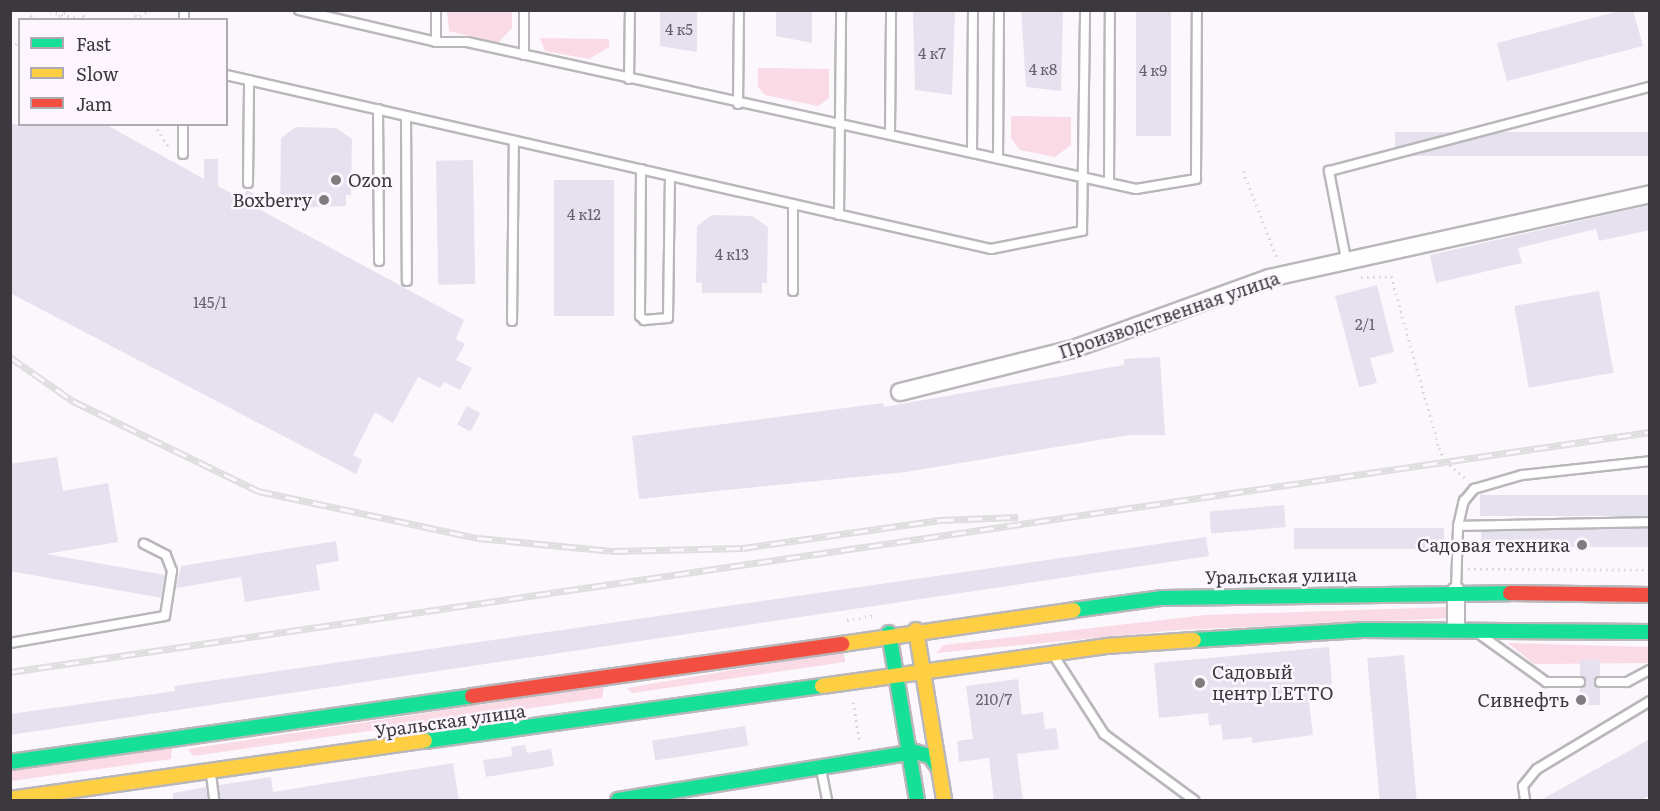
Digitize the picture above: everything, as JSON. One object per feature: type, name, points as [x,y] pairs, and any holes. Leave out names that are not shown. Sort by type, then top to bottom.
[{"type":"main road","name":"Уральская улица","points":[[10,762],[889,633],[1162,598],[1456,591],[1650,595]]},
{"type":"main road","name":"Уральская улица","points":[[10,799],[895,677],[1052,653],[1237,634],[1464,629],[1650,632]]},
{"type":"main road","points":[[916,630],[944,801]]},
{"type":"main road","points":[[889,633],[917,801]]},
{"type":"main road","points":[[890,755],[904,729]]},
{"type":"main road","points":[[618,801],[908,753],[926,754],[938,767]]},
{"type":"main road","points":[[890,755],[912,770]]},
{"type":"street","name":"Производственная улица","points":[[900,392],[1074,349],[1283,275],[1353,271],[1650,194]]},
{"type":"street","points":[[1456,591],[1464,629]]},
{"type":"lane","points":[[299,10],[436,42],[467,42],[840,127],[890,133],[1136,189],[1196,179],[1197,10]]},
{"type":"lane","points":[[436,10],[436,42]]},
{"type":"lane","points":[[524,10],[524,55]]},
{"type":"lane","points":[[629,79],[630,10]]},
{"type":"lane","points":[[738,104],[739,10]]},
{"type":"lane","points":[[839,215],[841,10]]},
{"type":"lane","points":[[890,133],[891,10]]},
{"type":"lane","points":[[972,152],[973,10]]},
{"type":"lane","points":[[998,158],[999,10]]},
{"type":"lane","points":[[228,75],[839,215],[998,248],[1079,234],[1083,177],[1085,10]]},
{"type":"lane","points":[[1109,183],[1110,10]]},
{"type":"lane","points":[[248,183],[249,80]]},
{"type":"lane","points":[[1353,271],[1329,171],[1650,87]]},
{"type":"lane","points":[[378,110],[379,261]]},
{"type":"lane","points":[[406,116],[407,281]]},
{"type":"lane","points":[[183,126],[183,154]]},
{"type":"lane","points":[[513,321],[514,141]]},
{"type":"lane","points":[[641,170],[640,316],[644,320],[669,316],[670,176]]},
{"type":"lane","points":[[793,204],[793,291]]},
{"type":"lane","points":[[1456,591],[1458,526],[1464,501],[1474,489],[1522,475],[1650,461]]},
{"type":"lane","points":[[1458,526],[1650,522]]},
{"type":"lane","points":[[10,644],[165,616],[172,571],[166,555],[144,544]]},
{"type":"lane","points":[[1464,629],[1546,682],[1580,682]]},
{"type":"lane","points":[[1052,653],[1104,734],[1194,801]]},
{"type":"lane","points":[[1600,682],[1627,682],[1650,670]]},
{"type":"lane","points":[[1525,801],[1523,786],[1537,769],[1650,701]]},
{"type":"lane","points":[[820,766],[827,801]]},
{"type":"lane","points":[[210,771],[214,801]]},
{"type":"path","points":[[44,10],[76,18]]},
{"type":"path","points":[[57,18],[68,10]]},
{"type":"path","points":[[155,126],[172,153],[183,154]]},
{"type":"path","points":[[1242,171],[1283,275]]},
{"type":"path","points":[[1353,271],[1391,276],[1439,448],[1474,489]]},
{"type":"path","points":[[851,689],[863,759]]},
{"type":"shaded area","points":[[447,11],[512,11],[512,28],[498,43],[449,31]]},
{"type":"shaded area","points":[[540,38],[609,39],[609,47],[589,59],[545,51]]},
{"type":"shaded area","points":[[758,68],[829,69],[829,98],[818,106],[765,95],[758,87]]},
{"type":"shaded area","points":[[1011,116],[1071,117],[1071,145],[1055,157],[1020,150],[1011,138]]},
{"type":"shaded area","points":[[1451,607],[1451,618],[1178,630],[936,653],[944,645],[1206,615]]},
{"type":"shaded area","points":[[1508,643],[1649,647],[1649,663],[1534,664]]},
{"type":"shaded area","points":[[844,651],[845,662],[632,693],[627,688]]},
{"type":"shaded area","points":[[604,686],[602,698],[193,756],[188,749]]},
{"type":"shaded area","points":[[172,747],[171,759],[11,781],[10,767]]},
{"type":"building","points":[[660,10],[697,10],[697,52],[660,46]]},
{"type":"building","points":[[776,10],[812,10],[812,43],[776,36]]},
{"type":"building","points":[[1021,10],[1063,10],[1061,91],[1026,87]]},
{"type":"building","points":[[1136,10],[1171,10],[1171,136],[1136,136]]},
{"type":"building","points":[[1623,10],[1633,10],[1643,46],[1507,81],[1497,43]]},
{"type":"building","points":[[913,11],[955,11],[952,95],[915,90]]},
{"type":"building","points":[[10,124],[18,124],[18,126],[109,126],[204,179],[204,159],[218,159],[218,186],[242,199],[247,190],[279,208],[257,208],[464,320],[456,339],[465,344],[456,360],[472,368],[460,390],[444,382],[440,388],[418,377],[393,423],[375,412],[353,455],[362,460],[356,474],[10,293]]},
{"type":"building","points":[[296,127],[336,128],[352,139],[351,195],[346,195],[346,206],[280,208],[281,138]]},
{"type":"building","points":[[1395,132],[1650,132],[1650,156],[1395,156]]},
{"type":"building","points":[[473,160],[475,284],[438,285],[436,161]]},
{"type":"building","points":[[554,180],[614,180],[614,316],[554,316]]},
{"type":"building","points":[[1650,205],[1650,230],[1599,241],[1596,229],[1518,248],[1522,263],[1436,283],[1430,255]]},
{"type":"building","points":[[712,215],[752,216],[768,227],[767,283],[762,283],[762,293],[702,293],[702,283],[696,282],[697,226]]},
{"type":"building","points":[[1377,285],[1394,352],[1370,358],[1377,383],[1359,387],[1335,296]]},
{"type":"building","points":[[1599,291],[1613,373],[1529,388],[1514,306]]},
{"type":"building","points":[[1160,357],[1165,435],[1129,435],[906,472],[639,499],[632,436],[883,403],[884,407],[1124,365],[1124,359]]},
{"type":"building","points":[[467,406],[480,413],[470,432],[457,425]]},
{"type":"building","points":[[57,457],[63,491],[108,483],[118,542],[10,560],[10,464]]},
{"type":"building","points":[[1480,495],[1650,495],[1650,516],[1480,516]]},
{"type":"building","points":[[1284,505],[1286,527],[1211,533],[1209,512]]},
{"type":"building","points":[[1294,528],[1444,528],[1444,549],[1294,549]]},
{"type":"building","points":[[1481,528],[1650,528],[1650,547],[1481,547]]},
{"type":"building","points":[[1206,537],[1209,556],[10,735],[10,714],[175,691],[174,686]]},
{"type":"building","points":[[336,541],[339,561],[316,565],[320,590],[245,602],[241,577],[176,588],[181,566]]},
{"type":"building","points":[[10,548],[165,575],[161,598],[10,571]]},
{"type":"building","points":[[1329,647],[1332,684],[1307,686],[1313,735],[1252,743],[1252,737],[1223,740],[1221,724],[1209,726],[1208,713],[1159,718],[1154,663]]},
{"type":"building","points":[[1404,655],[1417,800],[1380,800],[1367,658]]},
{"type":"building","points":[[1580,660],[1600,660],[1600,676],[1594,681],[1600,688],[1600,705],[1579,705],[1580,688],[1586,683],[1580,676]]},
{"type":"building","points":[[1018,679],[1022,715],[1043,712],[1045,729],[1056,728],[1059,749],[1017,754],[1023,801],[994,801],[989,758],[959,762],[957,741],[973,739],[966,686]]},
{"type":"building","points":[[745,726],[748,746],[655,760],[652,741]]},
{"type":"building","points":[[1650,739],[1650,795],[1640,801],[1539,801]]},
{"type":"building","points":[[525,745],[527,753],[551,749],[554,766],[486,777],[483,760],[512,756],[511,747]]},
{"type":"building","points":[[453,763],[459,801],[220,801],[219,785],[271,777],[273,792]]},
{"type":"building","points":[[206,787],[208,801],[173,801],[173,793]]},
{"type":"railway","points":[[10,357],[73,401],[258,491],[478,538],[614,551],[743,548],[940,520],[1018,517]]},
{"type":"railway","points":[[10,672],[1650,432]]},
{"type":"traffic: fast","points":[[1074,610],[1162,598],[1510,593]]},
{"type":"traffic: fast","points":[[1194,640],[1360,630],[1650,632]]},
{"type":"traffic: fast","points":[[889,633],[917,800]]},
{"type":"traffic: fast","points":[[425,741],[822,686]]},
{"type":"traffic: fast","points":[[10,762],[472,696]]},
{"type":"traffic: fast","points":[[618,800],[915,752],[930,756],[938,767]]},
{"type":"traffic: slow","points":[[842,644],[1074,610]]},
{"type":"traffic: slow","points":[[916,630],[944,800]]},
{"type":"traffic: slow","points":[[822,686],[1106,646],[1194,640]]},
{"type":"traffic: slow","points":[[10,799],[425,741]]},
{"type":"traffic: jam","points":[[1510,593],[1650,595]]},
{"type":"traffic: jam","points":[[472,696],[842,644]]},
{"type":"place","name":"Ozon","points":[[336,180]]},
{"type":"place","name":"Boxberry","points":[[324,200]]},
{"type":"place","name":"Садовая техника","points":[[1582,545]]},
{"type":"place","name":"Садовый центр LETTO","points":[[1200,683]]},
{"type":"place","name":"Сивнефть","points":[[1581,700]]}]
